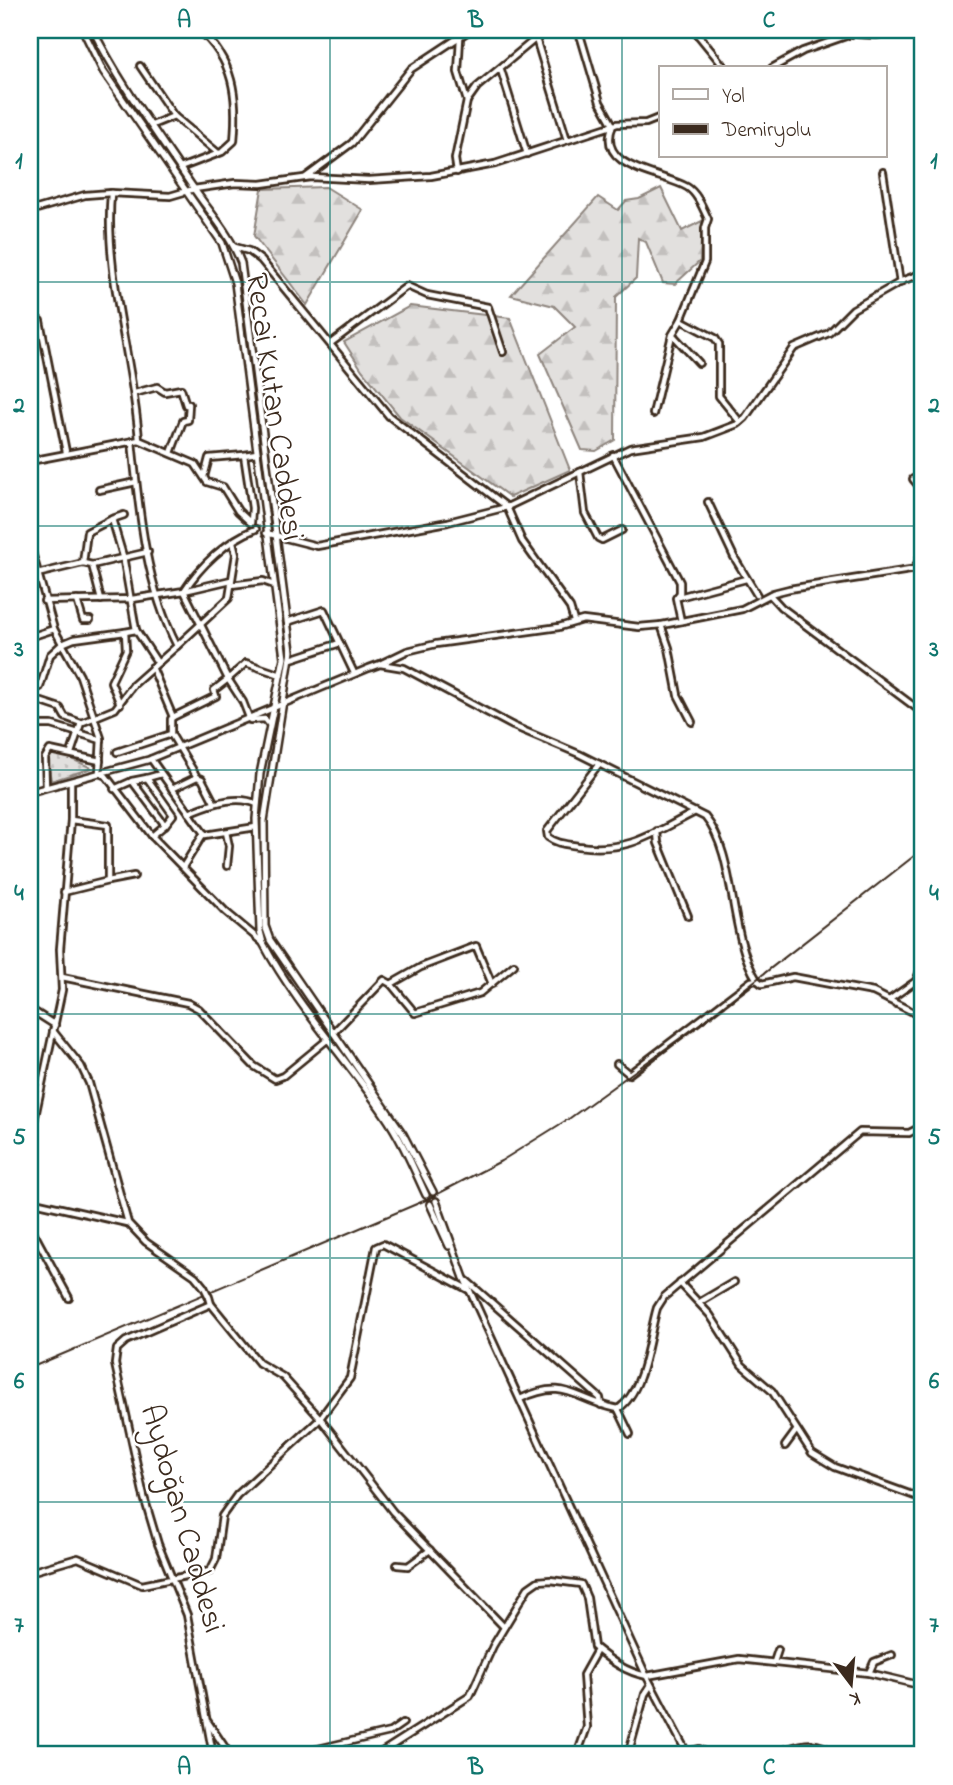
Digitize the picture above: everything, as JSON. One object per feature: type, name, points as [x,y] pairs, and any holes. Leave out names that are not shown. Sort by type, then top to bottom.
[{"type":"main road","name":"Recai Kutan Caddesi","points":[[83,30],[103,71],[222,243],[230,260],[265,530],[283,645],[281,675],[272,705],[257,804],[260,931],[267,942]]},
{"type":"main road","name":"Recai Kutan Caddesi","points":[[93,30],[180,168],[235,247],[241,263],[290,659],[264,821],[267,942]]},
{"type":"main road","points":[[267,942],[403,1134],[429,1194],[390,1122],[327,1040],[267,942]]},
{"type":"main road","points":[[433,1202],[464,1278]]},
{"type":"street","points":[[180,168],[218,153],[234,141],[235,88],[226,61],[199,30]]},
{"type":"street","points":[[452,30],[460,38]]},
{"type":"street","points":[[304,178],[346,149],[411,69],[470,30]]},
{"type":"street","points":[[529,30],[535,38],[567,140]]},
{"type":"street","points":[[457,172],[455,159],[467,101],[477,87],[501,70],[546,30]]},
{"type":"street","points":[[575,30],[582,38],[600,102],[612,125],[608,141],[611,149],[650,176],[687,187],[708,219],[705,228],[705,262],[672,335],[653,414]]},
{"type":"street","points":[[694,30],[723,66]]},
{"type":"street","points":[[776,66],[803,51],[863,30]]},
{"type":"street","points":[[853,33],[876,35],[898,30]]},
{"type":"street","points":[[460,38],[457,72],[467,101]]},
{"type":"street","points":[[140,66],[174,116],[218,153]]},
{"type":"street","points":[[501,70],[527,154]]},
{"type":"street","points":[[152,125],[174,116]]},
{"type":"street","points":[[30,211],[85,195],[111,192],[170,196],[194,189],[304,178],[402,179],[457,172],[527,154],[612,125],[646,123],[659,118]]},
{"type":"street","points":[[883,172],[900,282]]},
{"type":"street","points":[[111,192],[110,255],[135,393],[139,440]]},
{"type":"street","points":[[235,247],[248,250],[261,260],[389,416],[507,507],[522,541],[570,608],[574,621]]},
{"type":"street","points":[[184,591],[194,576],[233,542],[255,529],[317,546],[339,544],[507,507],[630,448],[704,437],[740,422],[794,348],[829,333],[853,309],[900,282],[923,273]]},
{"type":"street","points":[[331,343],[407,286],[427,295],[488,307],[503,352]]},
{"type":"street","points":[[681,320],[715,338],[719,344],[719,396],[740,422]]},
{"type":"street","points":[[30,321],[40,321],[66,452]]},
{"type":"street","points":[[672,335],[698,363]]},
{"type":"street","points":[[135,393],[157,387],[165,392],[181,389],[190,412],[171,453]]},
{"type":"street","points":[[30,461],[139,440],[195,464],[207,482],[223,487],[238,511],[255,529]]},
{"type":"street","points":[[132,441],[155,597],[177,646]]},
{"type":"street","points":[[204,477],[209,458],[257,453]]},
{"type":"street","points":[[244,455],[252,508],[251,523]]},
{"type":"street","points":[[613,455],[680,582],[677,597],[681,621]]},
{"type":"street","points":[[580,472],[585,513],[598,538],[602,540],[622,530]]},
{"type":"street","points":[[913,479],[923,491]]},
{"type":"street","points":[[99,490],[136,482]]},
{"type":"street","points":[[708,502],[746,579],[757,595]]},
{"type":"street","points":[[83,563],[87,532],[124,515]]},
{"type":"street","points":[[112,519],[124,556],[136,630],[158,663]]},
{"type":"street","points":[[30,698],[60,708],[65,717],[81,723],[120,704],[133,685],[227,602],[236,554],[233,542]]},
{"type":"street","points":[[30,548],[54,629],[80,676],[95,718],[101,740],[99,773]]},
{"type":"street","points":[[915,569],[923,550]]},
{"type":"street","points":[[37,574],[148,552]]},
{"type":"street","points":[[92,565],[101,600]]},
{"type":"street","points":[[30,782],[31,792],[151,759],[250,720],[272,705],[407,651],[436,643],[559,627],[574,621],[661,625],[742,608],[770,595],[870,575],[923,568]]},
{"type":"street","points":[[677,597],[746,579]]},
{"type":"street","points":[[44,601],[155,597],[231,582],[263,581],[274,585]]},
{"type":"street","points":[[184,591],[250,720]]},
{"type":"street","points":[[770,595],[792,615],[923,713]]},
{"type":"street","points":[[77,600],[83,620],[90,620]]},
{"type":"street","points":[[287,622],[324,610],[354,673]]},
{"type":"street","points":[[661,625],[669,648],[678,695],[692,722]]},
{"type":"street","points":[[30,637],[54,629]]},
{"type":"street","points":[[30,691],[40,687],[50,655],[62,644],[74,639],[136,630]]},
{"type":"street","points":[[120,704],[111,682],[126,650],[124,632]]},
{"type":"street","points":[[290,659],[340,643]]},
{"type":"street","points":[[173,717],[216,696],[214,690],[246,663],[281,675]]},
{"type":"street","points":[[380,664],[404,668],[513,726],[599,764],[705,817],[716,835],[732,904],[757,980],[762,984],[796,977],[873,992],[923,1017]]},
{"type":"street","points":[[152,667],[173,717],[172,734],[214,802]]},
{"type":"street","points":[[250,720],[265,719],[269,724]]},
{"type":"street","points":[[71,753],[81,723]]},
{"type":"street","points":[[30,724],[52,725],[101,740]]},
{"type":"street","points":[[117,752],[172,734]]},
{"type":"street","points":[[46,787],[47,752],[54,749],[100,761]]},
{"type":"street","points":[[151,759],[204,833]]},
{"type":"street","points":[[599,764],[547,831],[548,837],[556,842],[599,848],[632,845],[696,811]]},
{"type":"street","points":[[99,773],[106,776],[152,836],[226,912],[267,942]]},
{"type":"street","points":[[114,789],[132,781],[161,774]]},
{"type":"street","points":[[172,789],[197,777]]},
{"type":"street","points":[[146,778],[173,815],[164,828],[152,836]]},
{"type":"street","points":[[132,781],[164,825]]},
{"type":"street","points":[[30,1140],[62,990],[64,892],[71,820],[71,783]]},
{"type":"street","points":[[189,813],[214,802],[251,801],[257,804]]},
{"type":"street","points":[[71,820],[108,825],[108,881]]},
{"type":"street","points":[[204,833],[256,827]]},
{"type":"street","points":[[657,831],[658,843],[688,916]]},
{"type":"street","points":[[226,832],[229,846],[227,866]]},
{"type":"street","points":[[183,867],[204,833]]},
{"type":"street","points":[[64,892],[134,876]]},
{"type":"street","points":[[391,984],[421,967],[476,946],[492,984]]},
{"type":"street","points":[[889,1000],[916,981],[923,964]]},
{"type":"street","points":[[333,1033],[384,980],[391,984],[415,1013],[480,993],[514,965]]},
{"type":"street","points":[[62,977],[188,1003],[199,1009],[254,1066],[275,1079],[283,1076],[327,1040]]},
{"type":"street","points":[[617,1063],[629,1074],[751,981],[757,980]]},
{"type":"street","points":[[30,1009],[54,1028],[81,1066],[89,1083],[128,1223],[146,1242],[195,1276],[204,1287],[211,1304],[241,1345],[259,1363],[283,1377],[320,1418],[393,1513],[504,1627]]},
{"type":"street","points":[[520,1398],[546,1388],[559,1388],[618,1409],[629,1402],[657,1308],[680,1283],[860,1132],[879,1130],[909,1133],[923,1126]]},
{"type":"street","points":[[30,1201],[128,1223]]},
{"type":"street","points":[[30,1226],[69,1298]]},
{"type":"street","points":[[30,1572],[78,1558],[129,1582],[142,1584],[210,1570],[216,1559],[222,1516],[237,1494],[320,1418],[350,1378],[376,1247],[383,1244],[469,1290]]},
{"type":"street","points":[[464,1278],[646,1676],[687,1754],[699,1749],[711,1755]]},
{"type":"street","points":[[464,1278],[600,1398],[601,1405]]},
{"type":"street","points":[[700,1302],[734,1282]]},
{"type":"street","points":[[680,1283],[700,1302],[742,1365],[772,1391],[812,1453],[835,1467],[923,1499]]},
{"type":"street","name":"Aydoğan Caddesi","points":[[211,1304],[141,1334],[117,1349],[115,1364],[132,1451],[158,1545],[187,1615],[213,1755]]},
{"type":"street","points":[[618,1409],[630,1434]]},
{"type":"street","points":[[785,1446],[796,1431]]},
{"type":"street","points":[[397,1565],[408,1566],[430,1550]]},
{"type":"street","points":[[377,1755],[470,1696],[504,1627],[528,1588],[538,1581],[568,1581],[580,1584],[587,1598],[589,1627],[597,1650],[614,1663],[646,1676],[715,1661],[738,1659],[869,1673],[923,1686]]},
{"type":"street","points":[[577,1755],[587,1727],[583,1675],[597,1650]]},
{"type":"street","points":[[774,1662],[778,1650]]},
{"type":"street","points":[[869,1673],[874,1662],[892,1655]]},
{"type":"street","points":[[628,1755],[645,1694],[651,1685]]},
{"type":"street","points":[[208,1721],[229,1755]]},
{"type":"street","points":[[292,1755],[390,1732],[403,1723]]},
{"type":"street","points":[[765,1755],[814,1743],[824,1745],[838,1755]]},
{"type":"green space","points":[[326,187],[363,210],[307,305],[254,236],[262,189]]},
{"type":"green space","points":[[661,188],[682,231],[702,221],[700,261],[675,284],[663,283],[646,242],[638,238],[636,278],[616,297],[615,440],[596,451],[582,450],[540,354],[575,327],[554,306],[511,295],[598,197],[618,210],[626,201],[639,199]]},
{"type":"green space","points":[[410,306],[510,318],[570,470],[510,497],[400,417],[362,370],[344,342]]},
{"type":"green space","points":[[52,752],[92,768],[51,781],[48,761]]},
{"type":"railway","points":[[30,1368],[426,1200],[501,1161],[570,1118],[697,1026],[923,849]]}]
